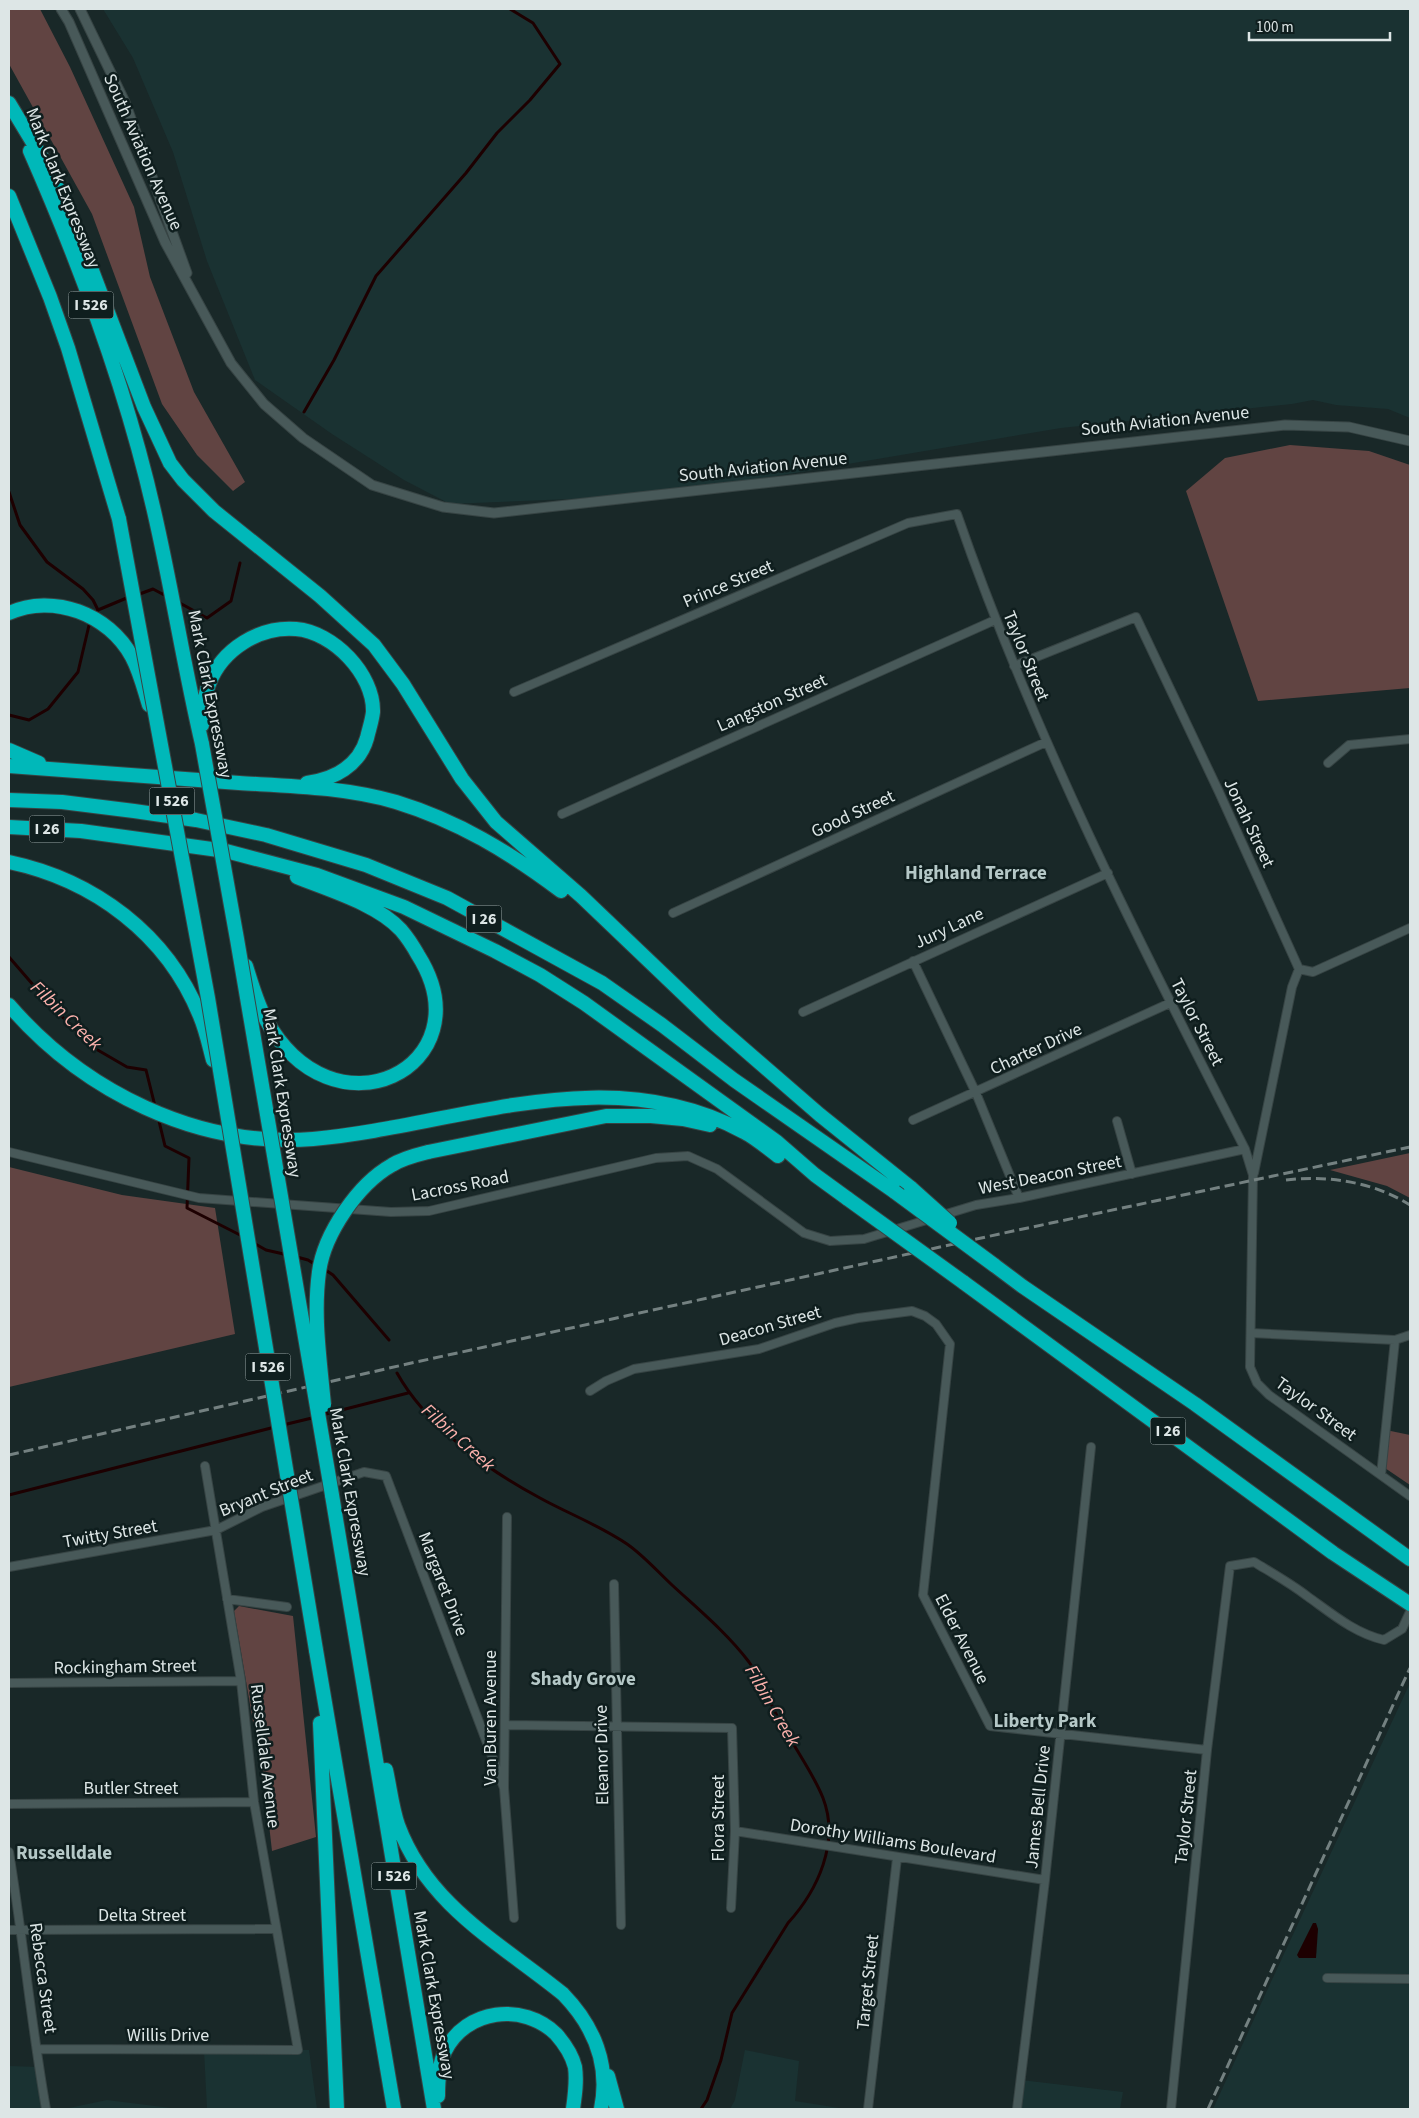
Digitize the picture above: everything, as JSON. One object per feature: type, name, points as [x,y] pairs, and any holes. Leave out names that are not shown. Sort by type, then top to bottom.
[{"type":"highway","name":"Mark Clark Expressway","points":[[9,104],[94,311],[127,412],[154,511],[202,744],[237,939],[366,1696],[383,1810],[434,2109]]},
{"type":"highway","points":[[9,104],[50,171],[80,239],[144,407],[170,463],[183,480],[214,511],[320,596],[374,645],[403,684],[462,779],[483,808],[496,822],[581,896],[715,1024],[820,1115],[911,1188],[994,1264]]},
{"type":"highway","name":"I 526","points":[[9,196],[50,297],[68,348],[119,519],[208,998],[394,2109]]},
{"type":"highway","points":[[9,613],[24,607],[40,604],[57,606],[85,614],[110,630],[132,657],[164,753]]},
{"type":"highway","points":[[202,744],[205,696],[209,682],[225,658],[235,648],[260,634],[298,629],[325,639],[353,660],[366,682],[373,711],[366,741],[359,755],[338,775],[324,780],[274,785]]},
{"type":"highway","points":[[9,750],[29,760],[64,770]]},
{"type":"highway","points":[[9,766],[341,791],[394,802],[432,814],[501,848],[620,934]]},
{"type":"highway","name":"I 26","points":[[9,800],[62,802],[134,811],[196,820],[266,835],[366,865],[447,898],[602,983],[662,1025],[734,1080],[895,1192],[1022,1286],[1195,1404],[1410,1559]]},
{"type":"highway","name":"I 26","points":[[9,828],[85,832],[190,846],[255,858],[317,875],[404,907],[540,975],[584,1003],[698,1084],[777,1142],[814,1175],[1372,1580],[1410,1604]]},
{"type":"highway","points":[[237,939],[264,1015],[280,1040],[301,1063],[310,1069],[331,1079],[355,1084],[379,1082],[402,1072],[420,1054],[427,1042],[435,1019],[433,990],[429,977],[412,944],[401,930],[375,910],[255,858]]},
{"type":"highway","points":[[9,862],[42,869],[84,888],[121,913],[151,940],[173,967],[190,993],[201,1017],[221,1084]]},
{"type":"highway","points":[[9,1005],[38,1036],[79,1070],[127,1099],[154,1112],[213,1131],[250,1137],[312,1139],[540,1101],[576,1097],[622,1098],[682,1107],[724,1122],[746,1133],[778,1156]]},
{"type":"highway","points":[[332,1495],[317,1318],[317,1293],[321,1263],[333,1232],[351,1203],[362,1190],[392,1165],[428,1152],[606,1116],[634,1116],[683,1119],[706,1123],[732,1133],[814,1175]]},
{"type":"highway","points":[[316,1650],[322,1740],[337,2109]]},
{"type":"highway","points":[[366,1696],[398,1824],[422,1872],[450,1906],[545,1980],[575,2007],[593,2036],[601,2055],[617,2109]]},
{"type":"highway","points":[[438,2109],[438,2083],[442,2060],[452,2041],[470,2023],[482,2017],[510,2013],[545,2025],[563,2041],[574,2065],[576,2080],[572,2109]]},
{"type":"highway","points":[[601,2055],[604,2072],[604,2095],[601,2109]]},
{"type":"street","name":"South Aviation Avenue","points":[[61,9],[69,22],[165,242],[198,306],[231,363],[264,404],[303,438],[372,485],[443,507],[494,513],[1285,424],[1350,427],[1410,442]]},
{"type":"street","name":"South Aviation Avenue","points":[[80,9],[125,102],[198,306]]},
{"type":"street","name":"Taylor Street","points":[[957,514],[995,620],[1046,742],[1170,1003],[1245,1149],[1253,1175],[1250,1367],[1257,1383],[1269,1395],[1410,1496]]},
{"type":"street","name":"Prince Street","points":[[514,692],[908,523],[957,514]]},
{"type":"street","name":"Jonah Street","points":[[1014,666],[1136,617],[1219,792],[1299,969]]},
{"type":"street","name":"Langston Street","points":[[562,814],[995,620]]},
{"type":"street","points":[[1328,763],[1348,745],[1410,739]]},
{"type":"street","name":"Good Street","points":[[673,913],[1046,742]]},
{"type":"street","name":"Jury Lane","points":[[803,1012],[1108,873]]},
{"type":"street","points":[[1253,1175],[1292,987],[1299,969],[1313,972],[1410,928]]},
{"type":"street","points":[[912,961],[976,1093],[1019,1198]]},
{"type":"street","name":"Charter Drive","points":[[913,1120],[976,1093],[1170,1003]]},
{"type":"street","points":[[1117,1121],[1132,1174]]},
{"type":"street","name":"West Deacon Street","points":[[864,1239],[976,1205],[1019,1198],[1245,1149]]},
{"type":"street","name":"Lacross Road","points":[[9,1152],[198,1198],[391,1212],[429,1211],[658,1158],[688,1156],[717,1169],[804,1233],[830,1240],[864,1239]]},
{"type":"street","name":"Deacon Street","points":[[590,1391],[606,1381],[634,1369],[759,1349],[834,1323],[912,1311],[925,1316],[936,1324],[950,1344]]},
{"type":"street","points":[[1251,1333],[1395,1340],[1410,1335]]},
{"type":"street","points":[[1381,1475],[1395,1340]]},
{"type":"street","name":"Elder Avenue","points":[[950,1344],[923,1595],[990,1726],[1208,1750]]},
{"type":"street","name":"James Bell Drive","points":[[1018,2109],[1061,1733],[1090,1447]]},
{"type":"street","name":"Russelldale Avenue","points":[[205,1466],[241,1681],[254,1802],[298,2050]]},
{"type":"street","name":"Bryant Street","points":[[216,1530],[262,1507],[364,1472],[386,1476]]},
{"type":"street","name":"Margaret Drive","points":[[386,1476],[504,1788]]},
{"type":"street","name":"Van Buren Avenue","points":[[507,1517],[504,1788],[514,1918]]},
{"type":"street","name":"Twitty Street","points":[[9,1567],[216,1530]]},
{"type":"street","name":"Taylor Street","points":[[1171,2109],[1208,1750],[1230,1566],[1254,1562],[1286,1580],[1355,1630],[1368,1636],[1384,1640],[1402,1629],[1410,1612]]},
{"type":"street","name":"Eleanor Drive","points":[[614,1584],[621,1925]]},
{"type":"street","points":[[227,1599],[287,1607]]},
{"type":"street","name":"Rockingham Street","points":[[9,1683],[241,1681]]},
{"type":"street","points":[[506,1725],[616,1726]]},
{"type":"street","name":"Flora Street","points":[[616,1726],[732,1728],[735,1831],[731,1908]]},
{"type":"street","name":"Butler Street","points":[[9,1804],[254,1802]]},
{"type":"street","name":"Dorothy Williams Boulevard","points":[[735,1831],[1045,1880]]},
{"type":"street","name":"Rebecca Street","points":[[9,1852],[22,1930],[46,2109]]},
{"type":"street","name":"Target Street","points":[[868,2109],[897,1858]]},
{"type":"street","name":"Delta Street","points":[[9,1930],[276,1929]]},
{"type":"street","points":[[1327,1978],[1410,1979]]},
{"type":"street","name":"Willis Drive","points":[[38,2049],[298,2050]]},
{"type":"shaded area","points":[[9,9],[40,9],[70,67],[134,207],[150,277],[194,392],[245,482],[233,491],[197,455],[162,404],[92,214],[9,64]]},
{"type":"shaded area","points":[[103,9],[1410,9],[1410,418],[1388,409],[1336,405],[1313,400],[1292,404],[1061,428],[718,486],[596,498],[450,504],[404,480],[332,434],[255,380],[207,261],[173,152],[133,58]]},
{"type":"shaded area","points":[[1290,445],[1369,451],[1410,465],[1410,688],[1258,701],[1186,491],[1225,458]]},
{"type":"shaded area","points":[[1410,1153],[1410,1198],[1387,1186],[1330,1170]]},
{"type":"shaded area","points":[[9,1167],[122,1195],[215,1208],[235,1334],[9,1387]]},
{"type":"shaded area","points":[[1386,1430],[1410,1435],[1410,1485],[1382,1466]]},
{"type":"shaded area","points":[[239,1606],[293,1616],[316,1837],[272,1851],[266,1798],[234,1611]]},
{"type":"shaded area","points":[[1410,1683],[1410,2109],[1213,2109],[1270,1984]]},
{"type":"shaded area","points":[[1313,1923],[1316,1923],[1318,1929],[1316,1958],[1299,1958],[1297,1955]]},
{"type":"shaded area","points":[[204,2050],[309,2050],[317,2109],[207,2109]]},
{"type":"shaded area","points":[[745,2050],[799,2061],[795,2101],[845,2109],[730,2109],[735,2100]]},
{"type":"shaded area","points":[[9,2066],[39,2067],[46,2109],[9,2109]]},
{"type":"shaded area","points":[[1021,2080],[1123,2092],[1120,2109],[1017,2109]]},
{"type":"shaded area","points":[[107,2100],[179,2109],[64,2109]]},
{"type":"waterway","points":[[304,412],[334,360],[376,276],[466,173],[497,133],[530,100],[560,64],[533,23],[510,9]]},
{"type":"waterway","name":"Filbin Creek","points":[[9,492],[20,525],[47,562],[83,589],[93,600],[98,610]]},
{"type":"waterway","points":[[178,602],[207,618],[231,601],[240,563]]},
{"type":"waterway","points":[[137,595],[153,589],[168,597]]},
{"type":"waterway","points":[[95,614],[98,610],[129,597]]},
{"type":"waterway","points":[[9,715],[29,720],[48,709],[78,672],[90,621]]},
{"type":"waterway","name":"Filbin Creek","points":[[9,957],[54,1009],[96,1049],[127,1067],[146,1070],[155,1106]]},
{"type":"waterway","name":"Filbin Creek","points":[[158,1117],[165,1146],[189,1158],[187,1208],[242,1236]]},
{"type":"waterway","name":"Filbin Creek","points":[[252,1242],[266,1250],[288,1255]]},
{"type":"waterway","name":"Filbin Creek","points":[[297,1257],[308,1260],[316,1265]]},
{"type":"waterway","name":"Filbin Creek","points":[[324,1269],[333,1275],[389,1340]]},
{"type":"waterway","name":"Filbin Creek","points":[[397,1373],[424,1411],[479,1460],[520,1487],[606,1531],[627,1544],[722,1631],[753,1668],[780,1723],[810,1771],[823,1798],[828,1815],[829,1831],[823,1865],[817,1881],[809,1896],[788,1923],[732,2013],[721,2060],[707,2100],[701,2109]]},
{"type":"waterway","points":[[322,1415],[408,1393]]},
{"type":"waterway","points":[[283,1425],[316,1417]]},
{"type":"waterway","points":[[9,1495],[275,1427]]},
{"type":"railway","points":[[9,1455],[407,1364],[1004,1233],[1410,1147]]},
{"type":"railway","points":[[1286,1180],[1318,1179],[1350,1182],[1381,1191],[1410,1205]]},
{"type":"railway","points":[[1208,2109],[1410,1668]]},
{"type":"district","name":"Highland Terrace","points":[[976,873]]},
{"type":"district","name":"Shady Grove","points":[[583,1679]]},
{"type":"district","name":"Liberty Park","points":[[1045,1721]]},
{"type":"district","name":"Russelldale","points":[[64,1853]]}]
